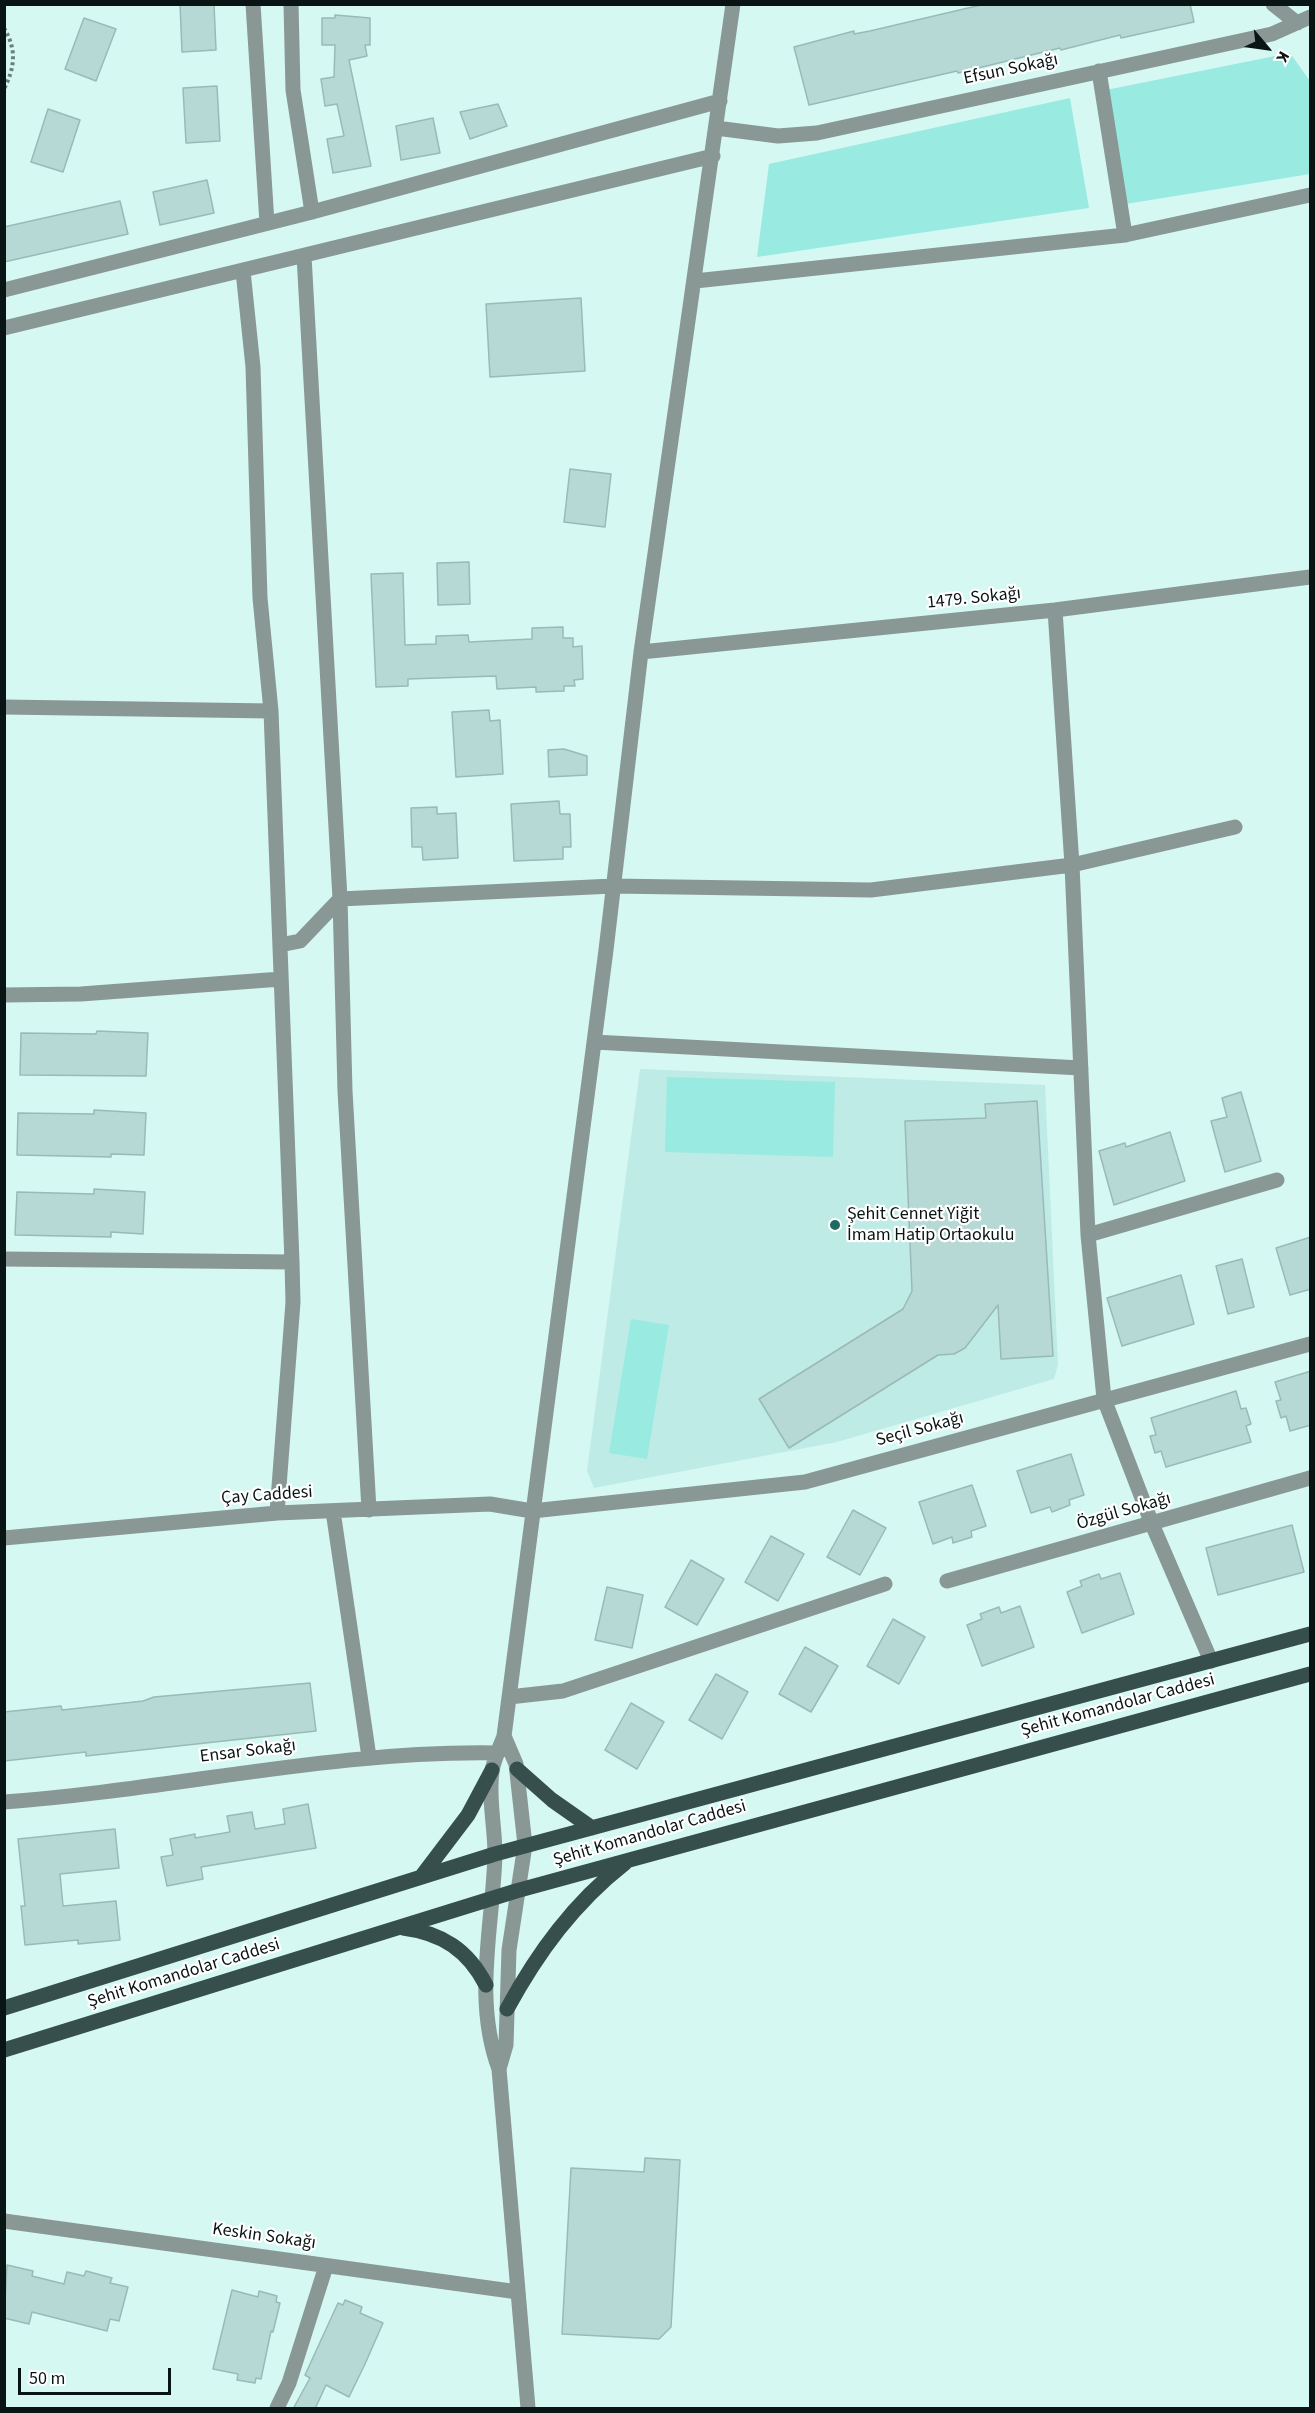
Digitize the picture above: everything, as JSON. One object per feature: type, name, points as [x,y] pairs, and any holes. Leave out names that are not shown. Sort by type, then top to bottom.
[{"type":"main road","name":"Şehit Komandolar Caddesi","points":[[4,2008],[525,1845],[1311,1634]]},
{"type":"main road","name":"Şehit Komandolar Caddesi","points":[[4,2050],[516,1891],[1311,1674]]},
{"type":"main road","points":[[517,1769],[552,1800],[592,1828]]},
{"type":"main road","points":[[421,1877],[468,1815],[492,1770]]},
{"type":"main road","points":[[507,2009],[524,1977],[564,1922],[599,1885],[631,1858]]},
{"type":"main road","points":[[400,1928],[430,1934],[457,1947],[473,1962],[486,1985]]},
{"type":"street","points":[[253,4],[267,223]]},
{"type":"street","points":[[291,4],[293,90],[312,212]]},
{"type":"street","points":[[528,2409],[500,2069],[490,2043],[486,1985],[486,1945],[495,1854],[492,1770],[504,1736],[594,1042],[641,652],[733,4]]},
{"type":"street","points":[[1273,4],[1304,20]]},
{"type":"street","name":"Efsun Sokağı","points":[[716,128],[778,136],[818,133],[1272,34],[1304,20]]},
{"type":"street","points":[[1099,71],[1125,235]]},
{"type":"street","points":[[4,290],[312,212],[720,101]]},
{"type":"street","points":[[4,328],[713,156]]},
{"type":"street","points":[[695,281],[1125,235],[1311,195]]},
{"type":"street","points":[[304,256],[340,899],[345,1091],[369,1510]]},
{"type":"street","points":[[243,271],[253,367],[260,598],[272,711],[292,1262],[293,1302],[277,1513]]},
{"type":"street","name":"1479. Sokağı","points":[[641,652],[1056,610],[1311,577]]},
{"type":"street","points":[[1056,610],[1072,865],[1088,1235],[1104,1399],[1152,1524],[1211,1662]]},
{"type":"street","points":[[4,707],[272,711]]},
{"type":"street","points":[[280,945],[300,941],[340,899],[613,886],[871,890],[1072,865],[1235,827]]},
{"type":"street","points":[[4,995],[81,994],[281,980]]},
{"type":"street","points":[[594,1042],[1081,1068]]},
{"type":"street","points":[[1088,1235],[1277,1180]]},
{"type":"street","points":[[4,1259],[292,1262]]},
{"type":"street","name":"Seçil Sokağı","points":[[532,1512],[805,1482],[1311,1344]]},
{"type":"street","name":"Özgül Sokağı","points":[[947,1581],[1311,1478]]},
{"type":"street","name":"Çay Caddesi","points":[[4,1538],[277,1513],[489,1504],[532,1512]]},
{"type":"street","points":[[333,1511],[369,1756]]},
{"type":"street","points":[[509,1698],[563,1691],[885,1584]]},
{"type":"street","points":[[500,2069],[506,2044],[516,1891],[525,1845],[517,1769],[504,1736]]},
{"type":"street","name":"Ensar Sokağı","points":[[4,1802],[369,1756],[445,1752],[498,1753]]},
{"type":"street","name":"Keskin Sokağı","points":[[4,2221],[518,2292]]},
{"type":"street","points":[[277,2409],[289,2384],[326,2266]]},
{"type":"path","points":[[4,28],[14,50],[14,62],[4,89]]},
{"type":"shaded area","points":[[1290,53],[1310,81],[1310,174],[1126,204],[1106,90]]},
{"type":"shaded area","points":[[1070,98],[1089,208],[757,257],[769,164]]},
{"type":"shaded area","name":"Şehit Cennet Yiğit İmam Hatip Ortaokulu","points":[[640,1069],[1045,1085],[1058,1365],[1054,1379],[837,1442],[594,1488],[587,1471]]},
{"type":"shaded area","points":[[667,1077],[835,1082],[833,1157],[665,1152]]},
{"type":"shaded area","points":[[631,1319],[669,1325],[647,1459],[609,1453]]},
{"type":"building","points":[[180,4],[214,4],[216,50],[182,52]]},
{"type":"building","points":[[985,4],[1190,4],[1194,22],[1121,38],[1120,35],[809,105],[794,47],[854,31],[854,34],[870,31]]},
{"type":"building","points":[[335,15],[370,18],[370,45],[365,45],[367,56],[349,60],[371,166],[333,173],[327,139],[344,136],[337,104],[325,106],[321,79],[334,77],[335,45],[322,45],[322,18],[335,18]]},
{"type":"building","points":[[84,18],[116,29],[96,81],[65,69]]},
{"type":"building","points":[[217,86],[220,141],[186,143],[183,88]]},
{"type":"building","points":[[498,104],[507,126],[470,139],[460,112]]},
{"type":"building","points":[[48,109],[80,120],[63,172],[31,162]]},
{"type":"building","points":[[433,118],[440,153],[401,160],[396,126]]},
{"type":"building","points":[[207,180],[214,213],[160,225],[153,192]]},
{"type":"building","points":[[120,201],[128,234],[4,262],[4,227]]},
{"type":"building","points":[[581,298],[585,371],[490,377],[486,304]]},
{"type":"building","points":[[570,469],[611,474],[605,527],[564,522]]},
{"type":"building","points":[[469,562],[470,604],[438,605],[437,563]]},
{"type":"building","points":[[403,573],[405,645],[436,644],[436,636],[468,635],[469,642],[532,639],[532,628],[563,627],[563,638],[573,638],[573,647],[582,646],[583,679],[574,680],[575,686],[564,686],[564,691],[536,692],[536,687],[497,689],[496,676],[408,679],[408,686],[376,687],[371,574]]},
{"type":"building","points":[[489,710],[490,721],[500,720],[503,774],[456,777],[452,712]]},
{"type":"building","points":[[564,749],[587,756],[587,775],[549,777],[548,750]]},
{"type":"building","points":[[559,801],[560,814],[570,814],[571,847],[563,847],[563,859],[514,861],[511,804]]},
{"type":"building","points":[[437,807],[437,814],[456,813],[458,858],[423,860],[422,847],[412,847],[411,808]]},
{"type":"building","points":[[97,1031],[148,1033],[146,1076],[20,1075],[21,1033],[96,1034]]},
{"type":"building","points":[[1241,1092],[1261,1161],[1225,1172],[1211,1121],[1227,1117],[1222,1098]]},
{"type":"building","points":[[1037,1101],[1053,1356],[1001,1359],[998,1305],[965,1348],[954,1354],[938,1355],[789,1448],[759,1399],[903,1309],[912,1291],[905,1121],[986,1118],[985,1104]]},
{"type":"building","points":[[94,1110],[146,1113],[144,1155],[111,1154],[111,1157],[17,1155],[18,1113],[94,1114]]},
{"type":"building","points":[[1170,1132],[1185,1181],[1114,1205],[1099,1151],[1125,1143],[1126,1147]]},
{"type":"building","points":[[94,1189],[145,1192],[143,1234],[111,1232],[111,1237],[15,1235],[17,1192],[94,1194]]},
{"type":"building","points":[[1311,1237],[1311,1289],[1290,1295],[1276,1248]]},
{"type":"building","points":[[1242,1259],[1254,1307],[1228,1314],[1216,1266]]},
{"type":"building","points":[[1181,1275],[1194,1324],[1122,1346],[1107,1298]]},
{"type":"building","points":[[1311,1371],[1311,1425],[1290,1431],[1286,1416],[1281,1418],[1276,1401],[1281,1400],[1275,1382]]},
{"type":"building","points":[[1236,1391],[1241,1409],[1246,1408],[1251,1424],[1246,1426],[1251,1442],[1166,1467],[1161,1451],[1155,1453],[1150,1436],[1156,1435],[1151,1418]]},
{"type":"building","points":[[1071,1454],[1084,1495],[1069,1500],[1070,1505],[1052,1512],[1050,1507],[1031,1513],[1017,1471]]},
{"type":"building","points":[[972,1485],[986,1526],[971,1531],[972,1537],[953,1543],[952,1537],[933,1544],[919,1502]]},
{"type":"building","points":[[853,1510],[886,1528],[860,1575],[827,1557]]},
{"type":"building","points":[[1292,1525],[1304,1572],[1218,1595],[1206,1548]]},
{"type":"building","points":[[771,1536],[804,1554],[778,1601],[745,1582]]},
{"type":"building","points":[[691,1560],[724,1579],[697,1625],[665,1607]]},
{"type":"building","points":[[1120,1573],[1134,1614],[1082,1633],[1067,1592],[1082,1586],[1080,1581],[1099,1574],[1101,1579]]},
{"type":"building","points":[[607,1587],[643,1595],[632,1648],[595,1640]]},
{"type":"building","points":[[1020,1606],[1034,1647],[982,1666],[967,1625],[982,1619],[980,1614],[999,1607],[1001,1613]]},
{"type":"building","points":[[893,1619],[925,1637],[899,1684],[867,1666]]},
{"type":"building","points":[[805,1647],[838,1666],[811,1712],[779,1694]]},
{"type":"building","points":[[716,1674],[748,1692],[722,1739],[689,1720]]},
{"type":"building","points":[[310,1683],[316,1731],[86,1756],[86,1752],[4,1761],[4,1712],[61,1706],[62,1710],[143,1701],[154,1697]]},
{"type":"building","points":[[631,1703],[664,1722],[637,1769],[605,1750]]},
{"type":"building","points":[[308,1804],[316,1848],[201,1867],[203,1879],[167,1886],[161,1857],[173,1855],[170,1839],[195,1834],[195,1838],[230,1832],[227,1816],[252,1812],[255,1829],[285,1824],[283,1809]]},
{"type":"building","points":[[115,1829],[119,1868],[60,1874],[63,1906],[116,1901],[120,1940],[78,1944],[78,1940],[25,1945],[21,1906],[25,1906],[18,1839]]},
{"type":"building","points":[[645,2158],[680,2160],[671,2327],[659,2339],[562,2334],[571,2168],[644,2172]]},
{"type":"building","points":[[7,2265],[33,2271],[32,2276],[64,2284],[67,2272],[84,2276],[86,2271],[112,2278],[110,2283],[128,2287],[119,2321],[110,2319],[107,2331],[32,2312],[29,2324],[4,2318]]},
{"type":"building","points":[[232,2290],[258,2297],[259,2291],[277,2296],[276,2302],[280,2303],[273,2332],[271,2331],[261,2379],[256,2378],[255,2383],[237,2380],[238,2374],[213,2369]]},
{"type":"building","points":[[345,2300],[362,2307],[360,2313],[383,2323],[365,2364],[349,2397],[326,2385],[315,2409],[293,2409],[310,2378],[305,2375],[338,2303],[343,2305]]},
{"type":"place","name":"Şehit Cennet Yiğit İmam Hatip Ortaokulu","points":[[835,1225]]}]
